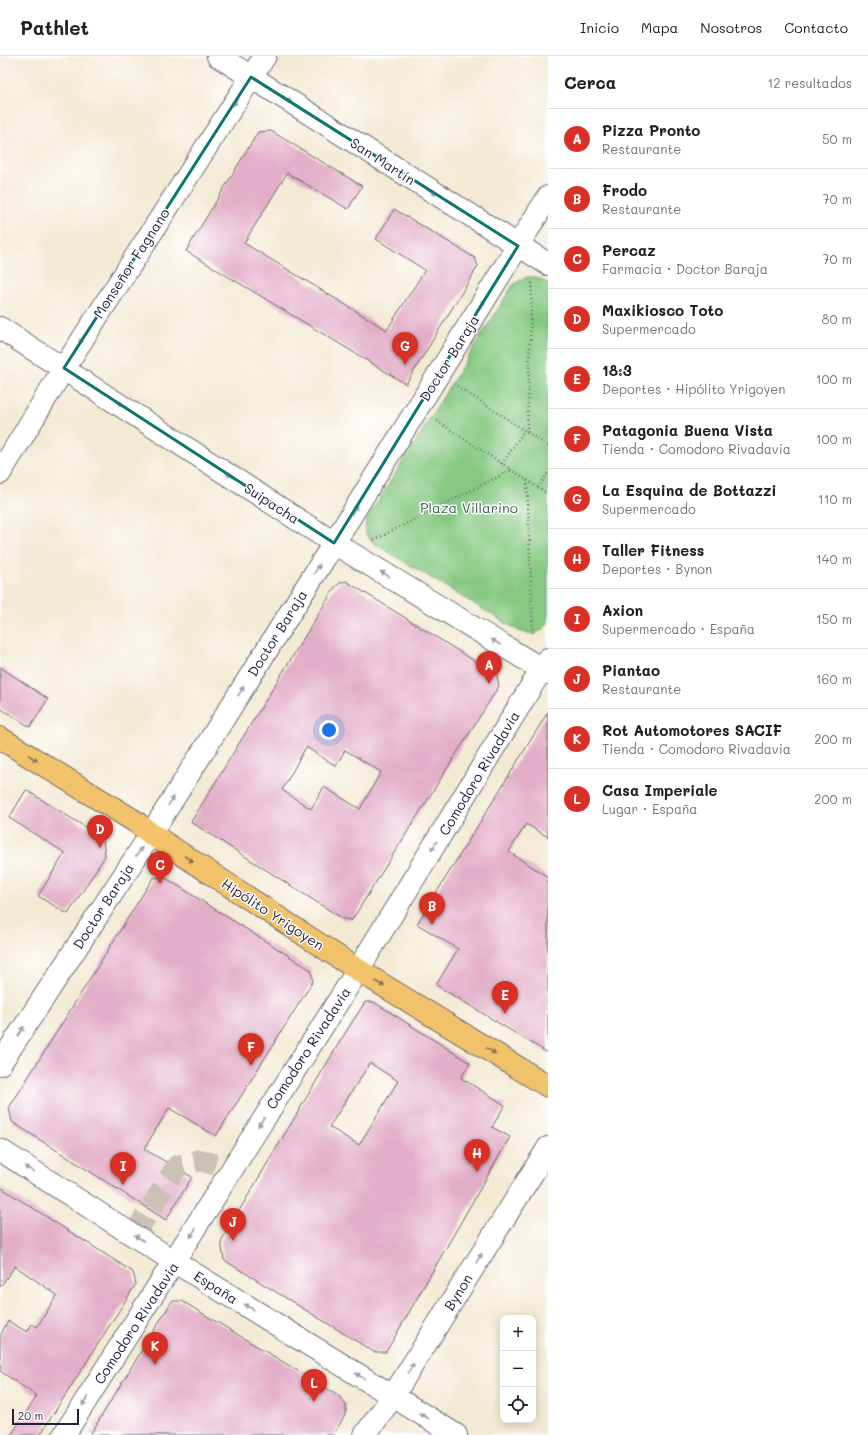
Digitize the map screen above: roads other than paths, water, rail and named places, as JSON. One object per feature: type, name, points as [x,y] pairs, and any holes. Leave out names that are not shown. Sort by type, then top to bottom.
[{"type":"main road","name":"Hipólito Yrigoyen","points":[[0,738],[136,822],[150,834],[358,970],[548,1086]]},
{"type":"street","name":"San Martín","points":[[218,56],[518,246],[540,271]]},
{"type":"street","name":"Monseñor Fagnano","points":[[0,472],[64,368],[265,56]]},
{"type":"street","name":"Doctor Baraja","points":[[0,1064],[150,834],[334,543],[548,197]]},
{"type":"street","name":"Suipacha","points":[[0,328],[334,543],[546,667]]},
{"type":"street","name":"Comodoro Rivadavia","points":[[64,1435],[175,1262],[231,1169],[358,970],[546,667]]},
{"type":"street","name":"Bynon","points":[[365,1435],[393,1396],[548,1148]]},
{"type":"street","name":"España","points":[[0,1150],[175,1262],[456,1435]]},
{"type":"tunnel","points":[[134,1235],[177,1166],[200,1160],[231,1169]]},
{"type":"place","name":"La Esquina de Bottazzi","points":[[405,365]]},
{"type":"place","name":"Pizza Pronto","points":[[489,684]]},
{"type":"place","name":"Maxikiosco Toto","points":[[100,848]]},
{"type":"place","name":"Percaz","points":[[160,884]]},
{"type":"place","name":"Frodo","points":[[432,925]]},
{"type":"place","name":"18:3","points":[[505,1014]]},
{"type":"place","name":"Patagonia Buena Vista","points":[[251,1066]]},
{"type":"place","name":"Taller Fitness","points":[[477,1172]]},
{"type":"place","name":"Axion","points":[[123,1185]]},
{"type":"place","name":"Piantao","points":[[233,1241]]},
{"type":"place","name":"Rot Automotores SACIF","points":[[155,1365]]},
{"type":"place","name":"Casa Imperiale","points":[[314,1402]]},
{"type":"park label","name":"Plaza Villarino","points":[[469,507]]}]
